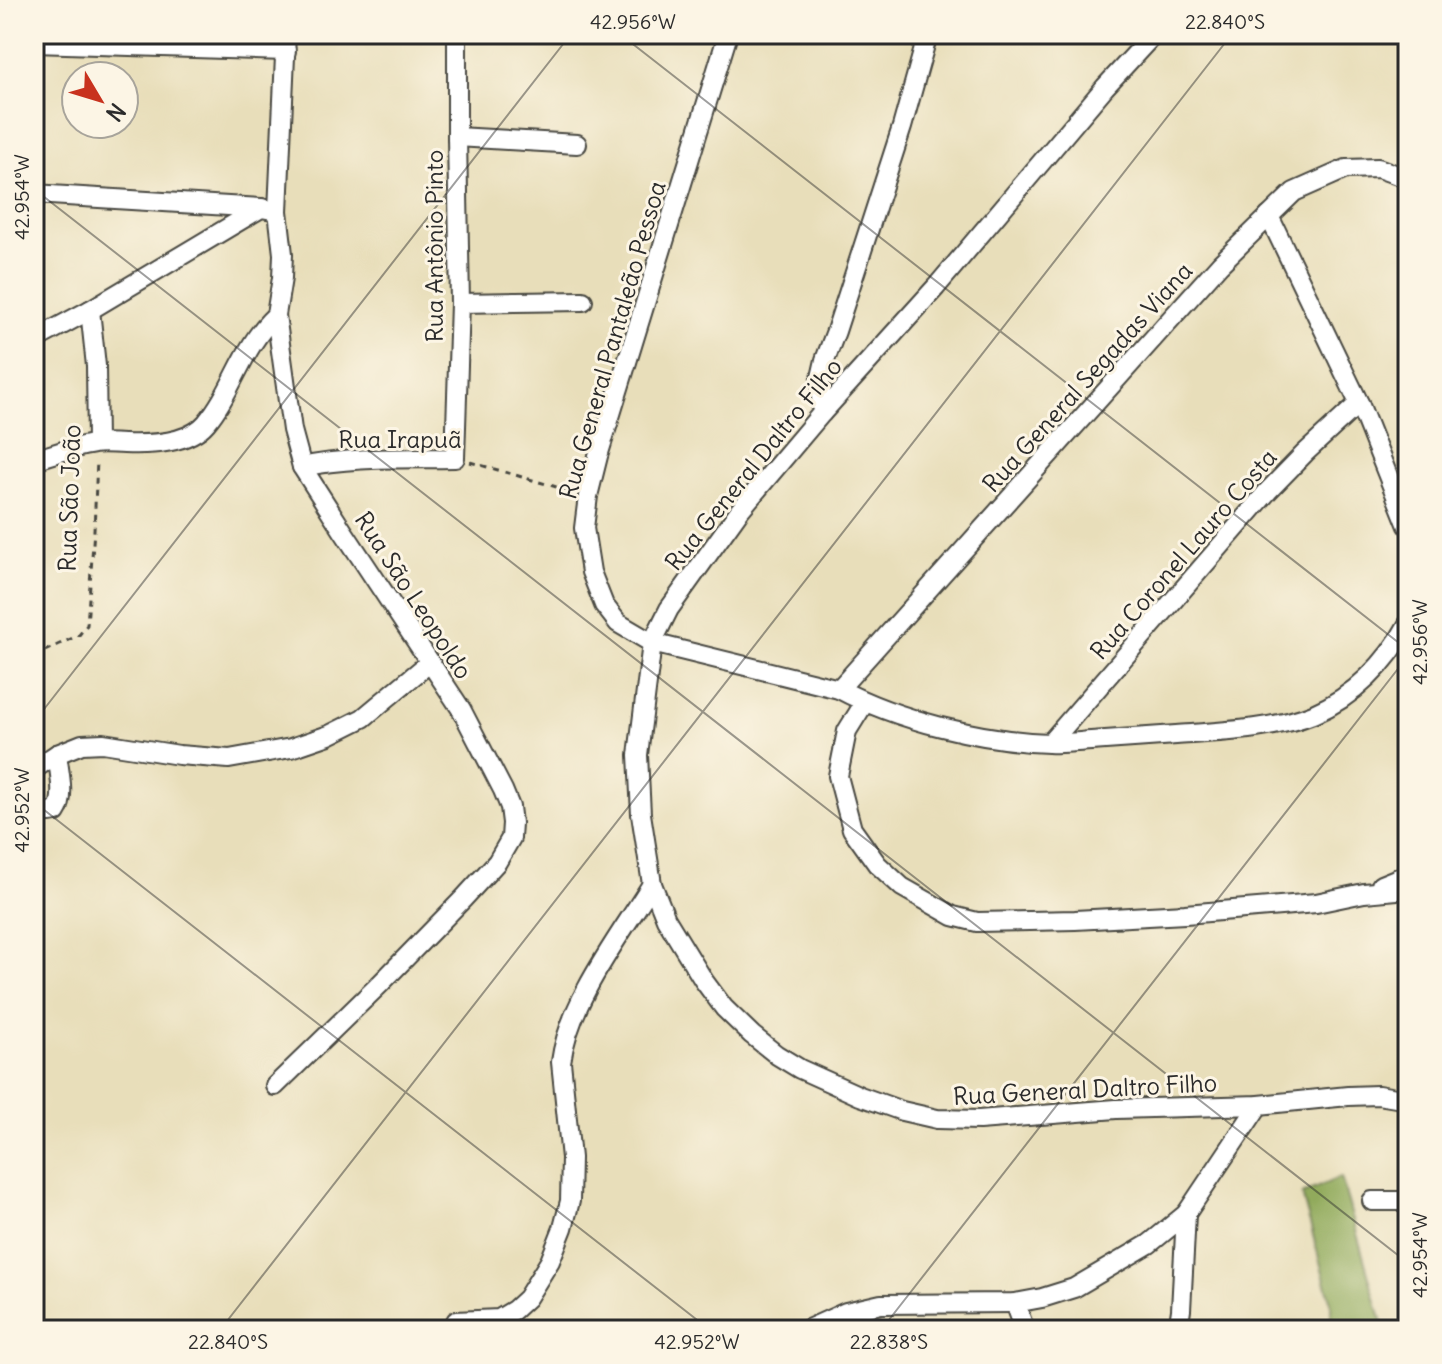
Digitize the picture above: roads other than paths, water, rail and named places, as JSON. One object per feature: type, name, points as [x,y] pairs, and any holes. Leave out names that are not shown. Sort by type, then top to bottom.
[{"type":"street","name":"Rua Antônio Pinto","points":[[455,458],[460,303],[457,34]]},
{"type":"street","name":"Rua General Pantaleão Pessoa","points":[[728,34],[588,496],[584,528],[591,572],[604,605],[618,623],[652,643],[839,689],[865,702],[941,726],[983,737],[1050,743],[1205,733],[1270,726],[1312,715],[1341,699],[1370,676],[1396,646],[1408,624]]},
{"type":"street","points":[[822,413],[820,382],[825,360],[902,127],[928,34]]},
{"type":"street","name":"Rua General Daltro Filho","points":[[1154,36],[1105,87],[936,287],[822,413],[740,510],[669,609],[652,643],[638,755],[641,814],[652,884],[666,919],[704,981],[724,1008],[752,1035],[800,1069],[902,1111],[937,1119],[979,1120],[1116,1109],[1259,1105],[1348,1096],[1378,1095],[1408,1100]]},
{"type":"street","points":[[34,43],[286,43]]},
{"type":"street","name":"Rua São Leopoldo","points":[[275,1086],[463,899],[497,862],[511,838],[510,807],[461,709],[302,467],[292,430],[276,315],[283,254],[269,209],[286,43]]},
{"type":"street","points":[[457,137],[577,144]]},
{"type":"street","name":"Rua General Segadas Viana","points":[[839,689],[1220,264],[1294,192],[1346,169],[1378,168],[1408,181]]},
{"type":"street","points":[[34,194],[269,209]]},
{"type":"street","points":[[34,340],[269,209]]},
{"type":"street","points":[[1269,216],[1359,403],[1408,526]]},
{"type":"street","points":[[460,303],[583,301]]},
{"type":"street","name":"Rua São João","points":[[90,310],[96,366],[97,443]]},
{"type":"street","points":[[34,460],[97,443],[156,443],[184,438],[203,426],[216,409],[251,344],[276,315]]},
{"type":"street","name":"Rua Coronel Lauro Costa","points":[[1050,743],[1268,491],[1359,403]]},
{"type":"street","name":"Rua Irapuã","points":[[302,467],[362,460],[455,458]]},
{"type":"street","points":[[34,769],[57,754],[82,744],[103,743],[229,759],[291,748],[329,735],[363,718],[429,663]]},
{"type":"street","points":[[865,702],[847,731],[838,776],[852,829],[877,864],[902,887],[953,916],[977,922],[1154,916],[1316,903],[1364,893],[1408,889]]},
{"type":"street","points":[[34,811],[50,813],[59,808],[61,795],[57,754]]},
{"type":"street","points":[[1364,893],[1408,874]]},
{"type":"street","points":[[456,1321],[499,1319],[514,1310],[527,1298],[550,1261],[570,1201],[571,1158],[561,1062],[563,1048],[589,985],[652,884]]},
{"type":"street","points":[[806,1330],[846,1312],[881,1304],[1015,1303],[1074,1288],[1149,1244],[1186,1214],[1259,1105]]},
{"type":"street","points":[[1372,1201],[1408,1201]]},
{"type":"street","points":[[1178,1330],[1186,1214]]},
{"type":"street","points":[[1015,1303],[1025,1330]]}]
